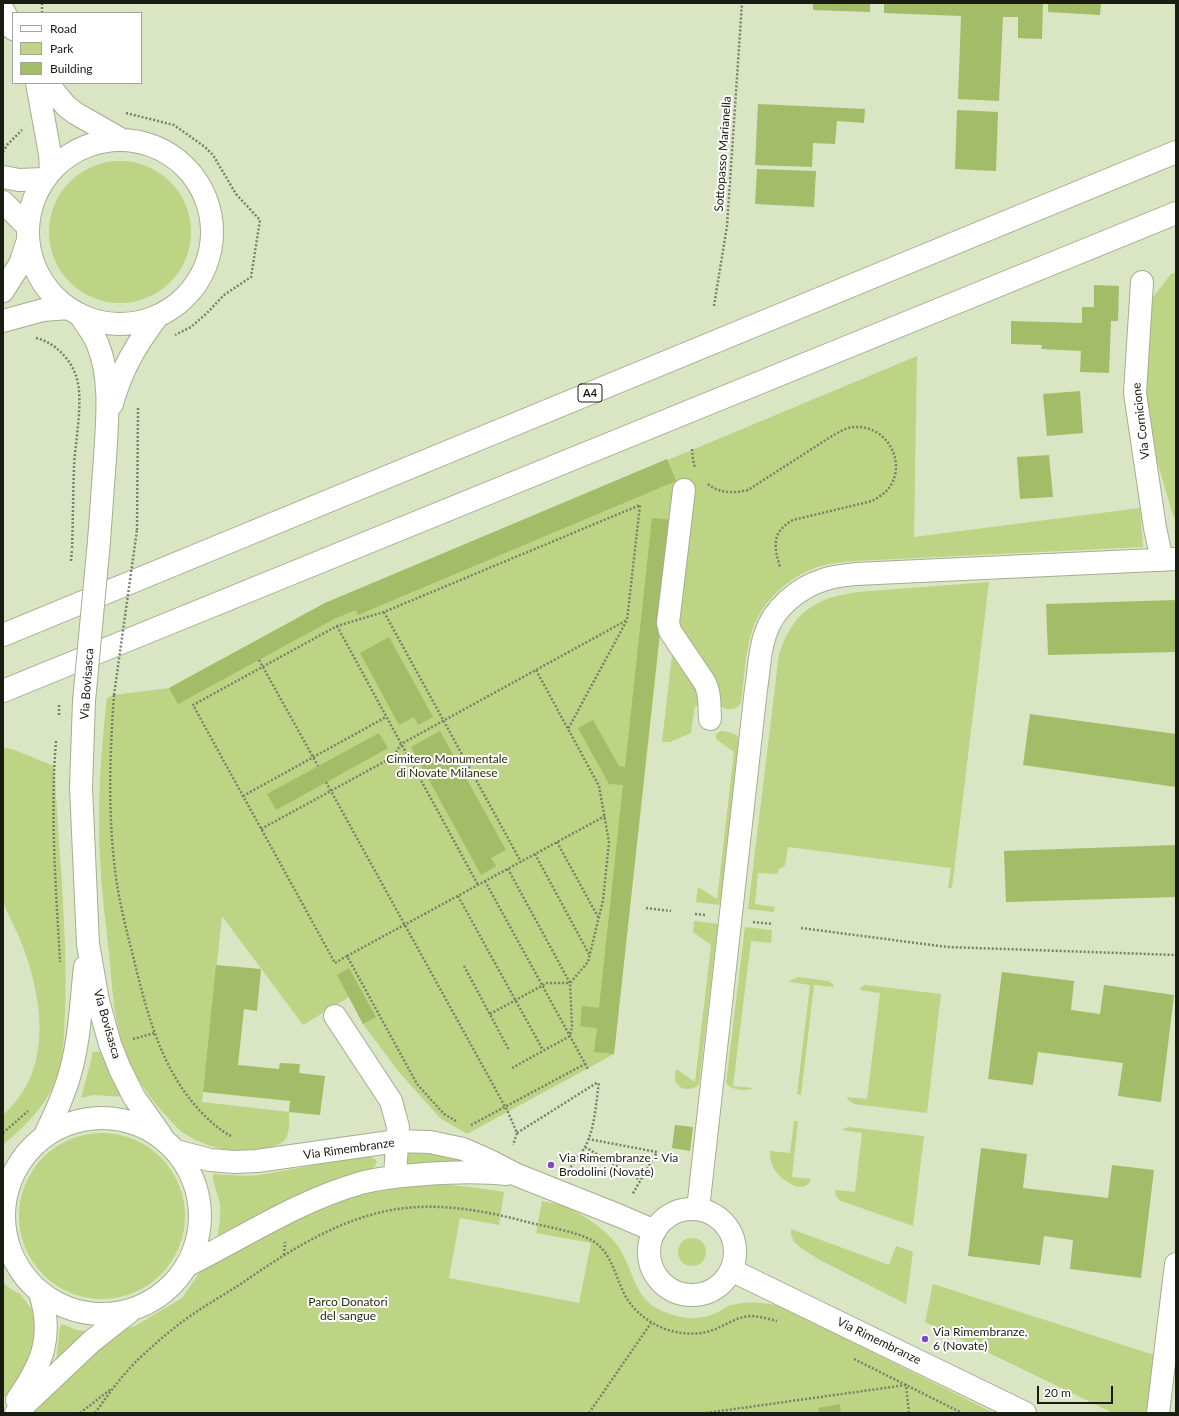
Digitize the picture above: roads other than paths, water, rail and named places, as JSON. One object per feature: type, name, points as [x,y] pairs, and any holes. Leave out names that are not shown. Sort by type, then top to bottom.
[{"type":"main road","points":[[3,10],[12,27]]},
{"type":"main road","points":[[38,84],[50,154],[47,175]]},
{"type":"main road","points":[[48,84],[66,106],[75,113],[122,140]]},
{"type":"main road","points":[[3,202],[28,233],[30,254],[40,280],[59,302],[84,318],[113,325],[139,323],[157,317],[164,314],[185,299],[201,279],[211,255],[213,229],[209,203],[197,180],[179,160],[157,147],[131,140],[104,141],[78,149],[59,162],[47,175],[33,199],[28,233],[20,264],[3,291]]},
{"type":"main road","name":"A4","points":[[3,635],[1176,152]]},
{"type":"main road","points":[[3,177],[19,180],[47,175]]},
{"type":"main road","points":[[3,691],[1176,213]]},
{"type":"main road","name":"Via Cornicione","points":[[1142,282],[1136,393],[1155,528],[1169,559]]},
{"type":"main road","points":[[3,321],[43,310],[73,311]]},
{"type":"main road","name":"Via Bovisasca","points":[[73,311],[90,329],[98,345],[104,363],[107,386],[107,424],[99,541],[84,701],[81,787],[88,944],[98,1002],[110,1044],[120,1069],[134,1097],[190,1171],[198,1194],[201,1218],[198,1243],[188,1265],[177,1281],[160,1296],[131,1311]]},
{"type":"main road","name":"Via Bovisasca","points":[[107,424],[116,388],[122,372],[138,342],[157,317]]},
{"type":"main road","points":[[684,490],[668,624],[670,631],[706,684],[709,695],[710,719]]},
{"type":"main road","points":[[698,1209],[756,689],[765,634],[775,614],[791,597],[824,579],[838,576],[1169,559]]},
{"type":"main road","name":"Via Bovisasca","points":[[45,1135],[62,1098],[77,1046],[88,944]]},
{"type":"main road","points":[[334,1016],[391,1101],[398,1127],[395,1177]]},
{"type":"main road","points":[[131,1311],[107,1315],[84,1313],[61,1306],[40,1293],[27,1280],[6,1252],[3,1218],[4,1202],[9,1182],[18,1164],[30,1148],[45,1135],[63,1126],[82,1120],[102,1117],[118,1119],[135,1123],[150,1130],[170,1145]]},
{"type":"main road","name":"Via Rimembranze","points":[[170,1145],[210,1160],[234,1162],[257,1161],[397,1141],[430,1142],[463,1149],[517,1175],[655,1231]]},
{"type":"main road","name":"Via Rimembranze","points":[[188,1265],[227,1246],[286,1213],[317,1199],[361,1183],[395,1177],[462,1172],[485,1172],[517,1175]]},
{"type":"main road","points":[[698,1209],[718,1218],[731,1233],[736,1251],[735,1261],[732,1270],[725,1281],[715,1289],[704,1294],[679,1294],[668,1288],[659,1280],[652,1269],[649,1250],[650,1240],[655,1231],[666,1218],[683,1210],[698,1209]]},
{"type":"main road","points":[[1158,1413],[1176,1264]]},
{"type":"main road","name":"Via Rimembranze","points":[[732,1270],[1026,1413]]},
{"type":"main road","points":[[8,1413],[32,1379],[44,1349],[46,1326],[45,1308],[40,1293]]},
{"type":"main road","points":[[16,1413],[92,1341],[131,1311]]},
{"type":"place","name":"Via Rimembranze - Via Brodolini (Novate)","points":[[551,1165]]},
{"type":"place","name":"Via Rimembranze, 6 (Novate)","points":[[925,1339]]},
{"type":"park label","name":"Cimitero Monumentale di Novate Milanese","points":[[447,766]]},
{"type":"park label","name":"Parco Donatori del sangue","points":[[348,1309]]}]
